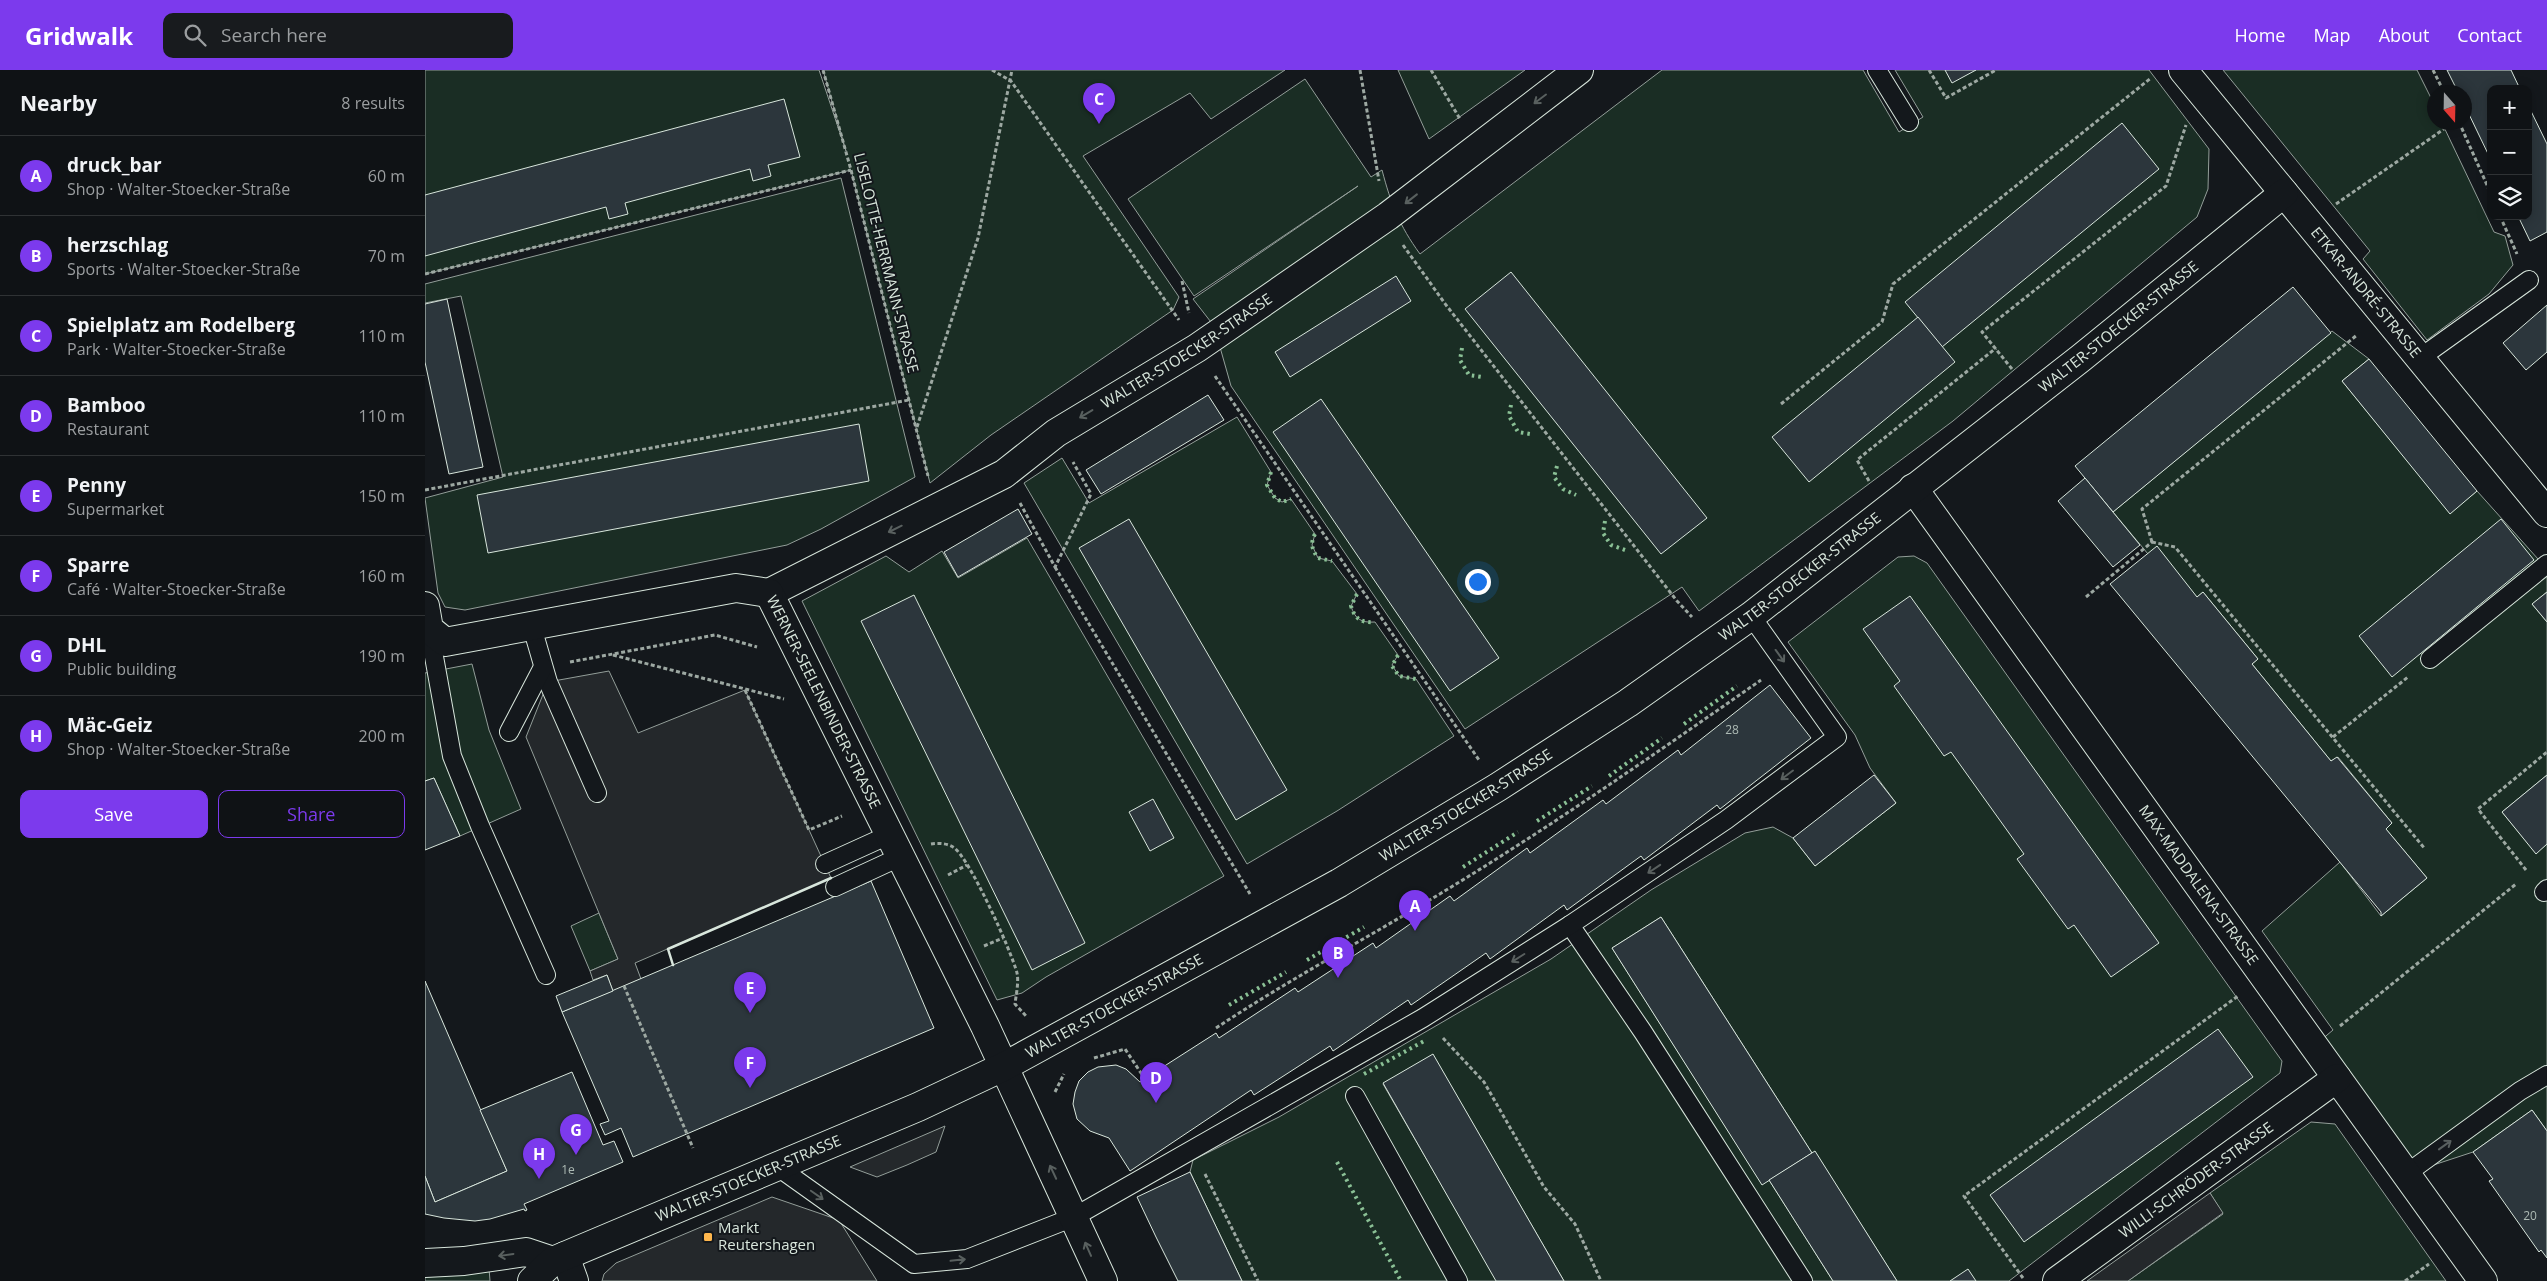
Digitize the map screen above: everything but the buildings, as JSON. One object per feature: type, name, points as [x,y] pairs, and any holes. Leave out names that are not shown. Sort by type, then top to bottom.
[{"type":"street","name":"WALTER-STOECKER-STRASSE","points":[[769,593],[1004,474],[1056,433],[1197,348],[1388,216],[1579,70]]},
{"type":"street","name":"ETKAR-ANDRÉ-STRASSE","points":[[2183,70],[2547,513]]},
{"type":"street","name":"WALTER-STOECKER-STRASSE","points":[[532,1281],[778,1167],[917,1108],[1005,1066],[1339,883],[1498,787],[1628,703],[1751,616],[2081,358],[2284,193]]},
{"type":"street","name":"MAX-MADDALENA-STRASSE","points":[[1913,488],[2483,1281]]},
{"type":"street","name":"WERNER-SEELENBINDER-STRASSE","points":[[427,618],[445,642],[736,588],[769,593],[875,802],[905,845],[1103,1281]]},
{"type":"street","name":"WILLI-SCHRÖDER-STRASSE","points":[[2057,1281],[2337,1078]]},
{"type":"street","points":[[425,1263],[463,1261],[526,1252],[564,1266]]},
{"type":"lane","points":[[1877,70],[1909,122]]},
{"type":"lane","points":[[2421,358],[2529,280]]},
{"type":"lane","points":[[2430,659],[2547,564]]},
{"type":"lane","points":[[778,1167],[915,1264],[967,1259],[1074,1217],[1423,1018],[1570,925],[1726,820],[1837,737],[1751,616]]},
{"type":"lane","points":[[427,618],[451,756],[546,975]]},
{"type":"lane","points":[[532,627],[543,667],[597,793]]},
{"type":"lane","points":[[509,732],[543,667]]},
{"type":"lane","points":[[825,864],[905,845]]},
{"type":"lane","points":[[835,887],[905,845]]},
{"type":"lane","points":[[1570,925],[1643,1032],[1803,1281]]},
{"type":"lane","points":[[2406,1174],[2520,1091],[2547,1075]]},
{"type":"lane","points":[[1355,1096],[1458,1281]]},
{"type":"path","name":"LISELOTTE-HERRMANN-STRASSE","points":[[823,70],[851,170],[925,462]]},
{"type":"path","points":[[992,70],[1011,81],[1197,348],[1245,422],[1498,787]]},
{"type":"path","points":[[917,428],[978,238],[1012,70]]},
{"type":"path","points":[[1361,70],[1379,182],[1388,216],[1399,240],[1446,305],[1713,644]]},
{"type":"path","points":[[1431,70],[1477,147]]},
{"type":"path","points":[[1929,70],[1945,98],[1996,70]]},
{"type":"path","points":[[2433,70],[2440,85]]},
{"type":"path","points":[[1781,404],[1883,322],[1893,284],[2154,76]]},
{"type":"path","points":[[2013,370],[1982,332],[2166,186],[2187,122]]},
{"type":"path","points":[[2309,224],[2443,130]]},
{"type":"path","points":[[2463,130],[2487,185]]},
{"type":"path","points":[[425,274],[851,170]]},
{"type":"path","points":[[2502,220],[2529,280]]},
{"type":"path","points":[[2152,542],[2142,509],[2364,330]]},
{"type":"path","points":[[1871,483],[1857,460],[1996,348]]},
{"type":"path","points":[[425,490],[909,400]]},
{"type":"path","points":[[1055,567],[1091,494],[1056,433]]},
{"type":"path","points":[[1004,474],[1055,567],[1267,922]]},
{"type":"path","points":[[2086,597],[2152,542]]},
{"type":"path","points":[[2152,542],[2175,547],[2425,849]]},
{"type":"path","points":[[543,667],[715,635],[803,660]]},
{"type":"path","points":[[610,654],[830,711]]},
{"type":"path","points":[[2333,738],[2430,659]]},
{"type":"path","points":[[1215,1028],[1281,985],[1443,892],[1597,794],[1765,677],[1783,660]]},
{"type":"path","points":[[745,690],[809,830],[875,802]]},
{"type":"path","points":[[2546,891],[2529,873],[2478,809],[2547,752]]},
{"type":"path","points":[[905,845],[938,843],[954,847],[967,865],[1003,938],[1017,974],[1015,1004]]},
{"type":"path","points":[[942,877],[967,865]]},
{"type":"path","points":[[2333,1031],[2529,873]]},
{"type":"path","points":[[978,949],[1003,938]]},
{"type":"path","points":[[2024,1279],[1964,1196],[2265,977]]},
{"type":"path","points":[[624,986],[693,1148]]},
{"type":"path","points":[[1423,1018],[1484,1082],[1544,1187],[1575,1224],[1601,1281]]},
{"type":"path","points":[[1086,1060],[1125,1049],[1145,1079]]},
{"type":"path","points":[[1056,1099],[1055,1090],[1064,1073],[1071,1069]]},
{"type":"path","points":[[1192,1150],[1258,1281]]},
{"type":"green space","points":[[425,70],[819,70],[846,151],[823,70],[1285,70],[1211,119],[1190,93],[1083,156],[1179,297],[1173,310],[991,435],[930,483],[851,170],[425,274]]},
{"type":"green space","points":[[1398,70],[1525,70],[1429,139]]},
{"type":"green space","points":[[1662,70],[1863,70],[1899,132],[1923,117],[1895,70],[2149,70],[2209,149],[2208,189],[2197,217],[1953,421],[1699,611],[1682,587],[1465,729],[1231,386],[1214,326],[1193,299],[1358,186],[1194,296],[1128,199],[1305,79],[1371,177],[1382,170],[1397,214],[1406,233],[1420,254]]},
{"type":"green space","points":[[2223,70],[2417,70],[2427,90],[2427,130],[2445,130],[2487,220],[2494,232],[2505,236],[2513,265],[2489,294],[2427,340],[2363,259],[2370,251]]},
{"type":"green space","points":[[841,178],[915,477],[821,529],[787,545],[465,610],[445,607],[438,593],[425,498],[503,477],[461,296],[425,303],[425,284]]},
{"type":"green space","points":[[2332,331],[2369,359],[2342,381],[2450,513],[2477,491],[2547,569],[2547,592],[2532,604],[2547,622],[2547,775],[2502,812],[2536,853],[2547,844],[2547,1131],[2532,1110],[2473,1152],[2406,1174],[2314,1046],[2333,1030],[2262,931],[2340,862],[2381,916],[2427,878],[2386,829],[2392,823],[2338,757],[2331,761],[2252,664],[2258,659],[2203,592],[2197,597],[2148,554],[2113,512]]},
{"type":"green space","points":[[1237,417],[1271,472],[1267,485],[1275,498],[1282,502],[1291,499],[1315,534],[1312,545],[1318,558],[1332,561],[1357,594],[1351,606],[1354,614],[1362,621],[1375,622],[1398,655],[1392,665],[1399,676],[1416,679],[1454,736],[1337,811],[1247,864],[1024,483],[1062,458],[1089,503]]},
{"type":"green space","points":[[1027,538],[1224,876],[1046,977],[1022,993],[997,1000],[802,601],[886,556],[909,572],[942,551],[958,578]]},
{"type":"green space","points":[[1914,556],[1927,563],[2282,1061],[2280,1073],[2009,1281],[1897,1281],[1815,1152],[1812,1153],[1661,917],[1612,948],[1762,1184],[1769,1180],[1833,1281],[1564,1281],[1433,1055],[1383,1084],[1497,1281],[1242,1281],[1190,1172],[1193,1160],[1279,1117],[1551,959],[1651,890],[1745,833],[1773,827],[1793,838],[1815,866],[1896,803],[1870,768],[1855,735],[1788,642],[1898,557]]},
{"type":"green space","points":[[472,664],[489,730],[521,809],[460,836],[434,778],[425,781],[425,673]]},
{"type":"green space","points":[[599,913],[618,959],[590,971],[571,926]]},
{"type":"green space","points":[[2311,1122],[2335,1124],[2446,1281],[2128,1281],[2223,1214],[2210,1193]]},
{"type":"green space","points":[[489,1268],[490,1281],[425,1281],[425,1274]]},
{"type":"shaded area","points":[[609,671],[638,733],[745,690],[831,878],[635,963],[641,979],[613,991],[607,975],[593,980],[590,971],[618,959],[526,737],[548,682]]},
{"type":"shaded area","points":[[945,1126],[936,1152],[907,1165],[877,1177],[850,1167]]},
{"type":"shaded area","points":[[2210,1193],[2223,1213],[2128,1281],[2087,1281]]},
{"type":"shaded area","name":"Markt Reutershagen","points":[[772,1197],[839,1220],[877,1281],[602,1281],[604,1274],[616,1263]]},
{"type":"hedge","points":[[1462,348],[1460,360],[1469,375],[1482,377]]},
{"type":"hedge","points":[[1511,405],[1509,416],[1518,432],[1530,434]]},
{"type":"hedge","points":[[1557,466],[1554,477],[1563,489],[1576,495]]},
{"type":"hedge","points":[[1271,472],[1267,485],[1275,498],[1282,502],[1291,499]]},
{"type":"hedge","points":[[1605,521],[1603,533],[1611,545],[1625,550]]},
{"type":"hedge","points":[[1315,534],[1312,543],[1316,555],[1318,558],[1332,561]]},
{"type":"hedge","points":[[1357,594],[1351,606],[1354,614],[1362,621],[1375,622]]},
{"type":"hedge","points":[[1398,655],[1392,666],[1399,676],[1416,679]]},
{"type":"hedge","points":[[1684,724],[1737,686]]},
{"type":"hedge","points":[[1609,776],[1662,738]]},
{"type":"hedge","points":[[1537,821],[1592,786]]},
{"type":"hedge","points":[[1463,867],[1518,832]]},
{"type":"hedge","points":[[1307,960],[1364,927]]},
{"type":"hedge","points":[[1229,1005],[1286,972]]},
{"type":"hedge","points":[[1364,1074],[1426,1040]]},
{"type":"hedge","points":[[1337,1162],[1401,1281]]},
{"type":"wall","points":[[673,965],[668,949],[831,878]]},
{"type":"place","name":"Spielplatz am Rodelberg","points":[[1099,124]]},
{"type":"place","name":"druck_bar","points":[[1415,931]]},
{"type":"place","name":"herzschlag","points":[[1338,978]]},
{"type":"place","name":"Penny","points":[[750,1013]]},
{"type":"place","name":"Sparre","points":[[750,1088]]},
{"type":"place","name":"Bamboo","points":[[1156,1103]]},
{"type":"place","name":"DHL","points":[[576,1155]]},
{"type":"place","name":"Mäc-Geiz","points":[[539,1179]]},
{"type":"place","name":"Markt Reutershagen","points":[[708,1237]]}]
